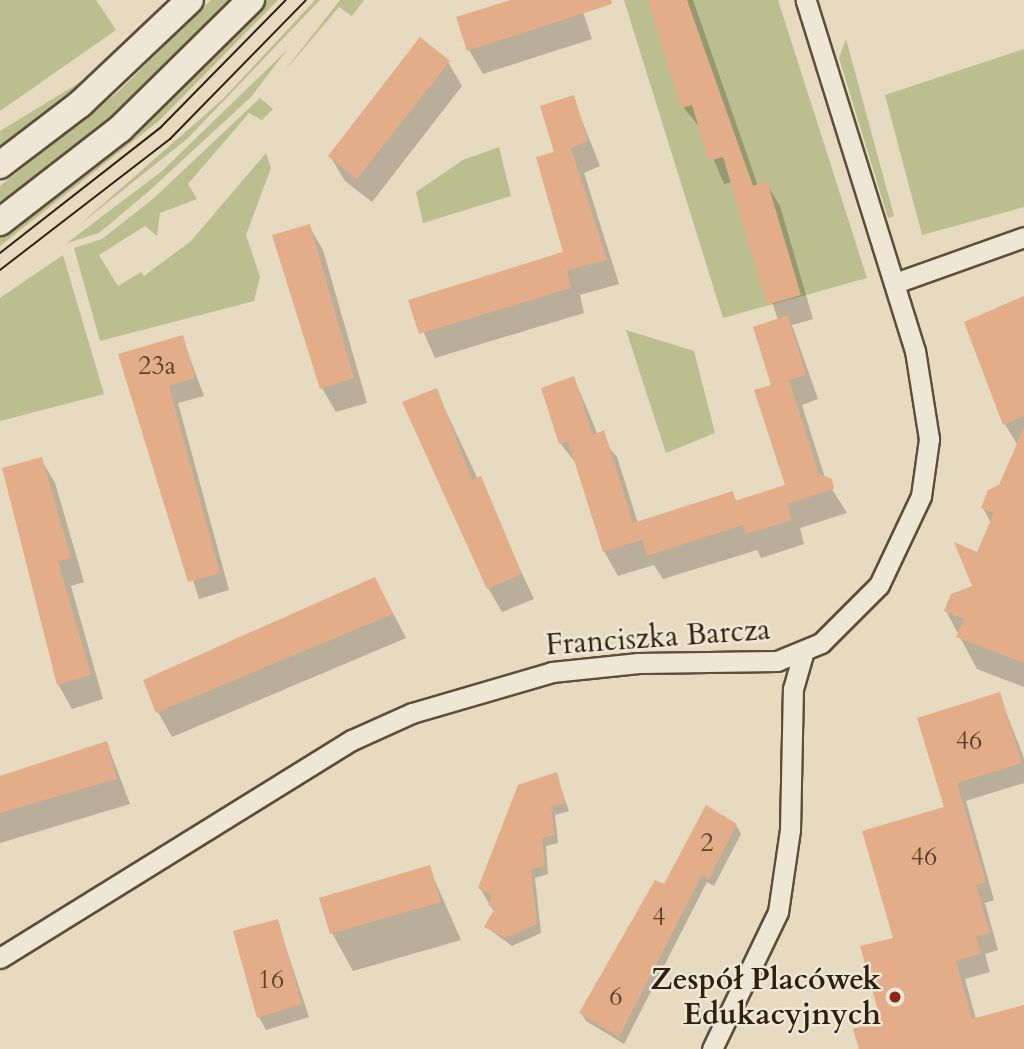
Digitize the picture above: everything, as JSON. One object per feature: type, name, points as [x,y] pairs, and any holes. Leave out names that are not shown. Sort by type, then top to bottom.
[{"type":"main road","points":[[0,165],[80,104],[190,0]]},
{"type":"main road","points":[[0,222],[120,130],[251,0]]},
{"type":"street","name":"Franciszka Barcza","points":[[0,958],[306,767],[412,713],[552,672],[639,663],[777,661],[803,653],[853,615],[879,585],[921,496],[929,439],[895,283],[806,0]]},
{"type":"street","points":[[895,283],[1024,237]]},
{"type":"street","points":[[712,1049],[778,912],[790,830],[793,689],[803,653]]},
{"type":"green space","points":[[0,0],[96,0],[116,30],[0,111]]},
{"type":"green space","points":[[211,0],[229,0],[103,128],[0,208],[0,186],[118,92]]},
{"type":"green space","points":[[268,0],[278,0],[160,120],[0,246],[0,237],[152,117]]},
{"type":"green space","points":[[315,0],[320,0],[187,139],[78,226],[223,99]]},
{"type":"green space","points":[[340,0],[364,0],[352,16],[339,7],[283,73]]},
{"type":"green space","points":[[624,0],[778,0],[867,278],[723,318]]},
{"type":"green space","points":[[846,39],[894,216],[888,218],[839,58]]},
{"type":"green space","points":[[1024,49],[1024,207],[922,235],[885,95]]},
{"type":"green space","points":[[287,50],[251,97],[149,191],[99,233],[67,243],[162,171]]},
{"type":"green space","points":[[87,78],[58,103],[0,146],[0,131]]},
{"type":"green space","points":[[260,98],[273,109],[262,120],[249,113],[188,184],[197,199],[160,213],[157,236],[145,226],[99,255],[118,286],[141,272],[144,276],[191,241],[266,153],[271,168],[246,235],[260,277],[254,301],[100,341],[74,248],[102,239],[154,198]]},
{"type":"green space","points":[[499,147],[511,196],[423,223],[416,192],[463,160]]},
{"type":"green space","points":[[63,255],[104,394],[0,421],[0,298]]},
{"type":"green space","points":[[626,330],[694,351],[715,433],[666,453]]},
{"type":"building","points":[[511,0],[611,0],[612,4],[467,51],[456,17]]},
{"type":"building","points":[[648,0],[687,0],[753,186],[767,181],[801,295],[767,305],[723,157],[709,161],[692,105],[681,108]]},
{"type":"building","points":[[420,37],[450,61],[357,179],[328,156]]},
{"type":"building","points":[[574,95],[588,141],[571,148],[607,260],[567,270],[571,288],[419,334],[408,300],[563,252],[536,157],[554,152],[540,106]]},
{"type":"building","points":[[310,224],[354,378],[320,389],[272,235]]},
{"type":"building","points":[[1024,296],[1024,416],[1003,425],[964,322]]},
{"type":"building","points":[[788,315],[806,375],[789,380],[819,474],[832,479],[834,489],[787,504],[792,520],[746,534],[743,525],[647,556],[642,540],[603,552],[568,441],[559,444],[541,388],[574,376],[593,435],[604,430],[633,523],[733,491],[735,501],[785,485],[754,390],[771,385],[753,327]]},
{"type":"building","points":[[183,335],[195,378],[169,386],[220,573],[188,582],[118,354]]},
{"type":"building","points":[[437,388],[472,480],[481,476],[522,574],[487,589],[402,402]]},
{"type":"building","points":[[1024,427],[1024,663],[956,637],[964,619],[944,611],[951,594],[972,586],[954,542],[977,552],[994,513],[981,508],[988,490],[999,485]]},
{"type":"building","points":[[42,457],[71,558],[58,561],[91,675],[57,685],[2,468]]},
{"type":"building","points":[[375,577],[393,614],[156,713],[143,680]]},
{"type":"building","points":[[1000,692],[1022,763],[957,783],[986,882],[976,885],[990,933],[976,936],[981,954],[956,961],[972,1019],[1024,1005],[1024,1049],[859,1049],[853,1029],[881,1021],[860,946],[893,938],[862,831],[944,807],[917,718]]},
{"type":"building","points":[[107,741],[117,779],[0,813],[0,776]]},
{"type":"building","points":[[557,772],[565,803],[551,807],[555,835],[542,838],[545,866],[531,869],[537,924],[506,938],[484,927],[495,908],[488,905],[492,895],[478,888],[518,785]]},
{"type":"building","points":[[706,805],[737,824],[709,879],[702,875],[619,1037],[579,1013],[655,880],[664,884]]},
{"type":"building","points":[[430,865],[441,902],[330,934],[319,898]]},
{"type":"building","points":[[278,919],[302,1004],[257,1018],[233,931]]},
{"type":"tram line","points":[[0,253],[161,127],[286,0]]},
{"type":"tram line","points":[[0,270],[170,139],[306,0]]},
{"type":"place","name":"Zespół Placówek Edukacyjnych","points":[[895,997]]}]
